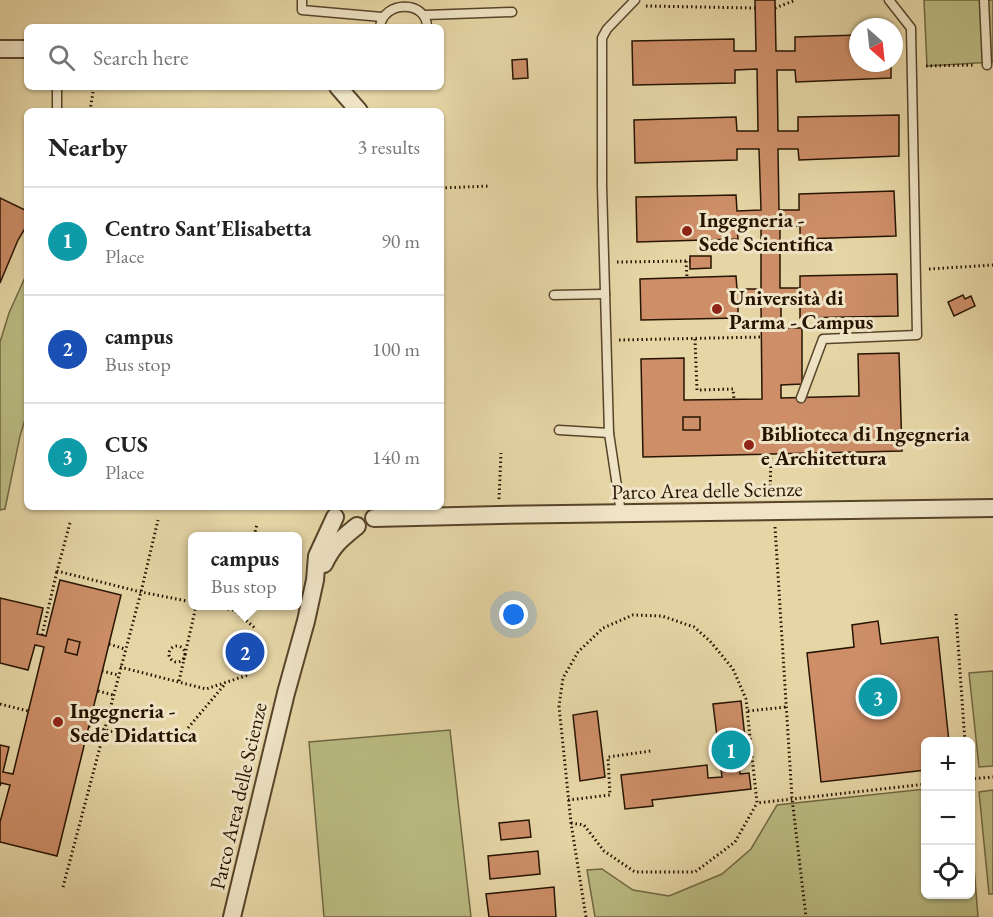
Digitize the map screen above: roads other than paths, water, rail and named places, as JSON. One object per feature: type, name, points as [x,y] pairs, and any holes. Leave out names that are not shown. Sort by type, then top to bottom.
[{"type":"street","points":[[0,49],[24,49]]},
{"type":"street","points":[[341,90],[356,108]]},
{"type":"street","name":"Parco Area delle Scienze","points":[[315,580],[330,550],[337,542],[378,513],[422,518],[621,513],[772,517],[993,508]]},
{"type":"street","points":[[409,510],[422,518]]},
{"type":"street","points":[[333,512],[341,522],[357,526]]},
{"type":"street","name":"Parco Area delle Scienze","points":[[232,917],[315,580],[317,556],[333,512]]},
{"type":"lane","points":[[302,0],[302,10],[382,17]]},
{"type":"lane","points":[[801,398],[823,339],[916,335],[911,28],[889,0]]},
{"type":"lane","points":[[984,0],[987,65]]},
{"type":"lane","points":[[381,24],[382,17],[392,5],[399,3],[414,4],[425,15],[426,24]]},
{"type":"lane","points":[[621,513],[609,433],[604,263],[602,38],[607,29],[633,3]]},
{"type":"lane","points":[[425,15],[512,12]]},
{"type":"lane","points":[[57,90],[57,108]]},
{"type":"lane","points":[[554,295],[605,294]]},
{"type":"lane","points":[[559,430],[609,433]]},
{"type":"place","name":"Ingegneria - Sede Scientifica","points":[[687,231]]},
{"type":"place","name":"Università di Parma - Campus","points":[[717,309]]},
{"type":"place","name":"Biblioteca di Ingegneria e Architettura","points":[[749,445]]},
{"type":"place","name":"campus","points":[[245,652]]},
{"type":"place","name":"CUS","points":[[878,697]]},
{"type":"place","name":"Ingegneria - Sede Didattica","points":[[58,722]]},
{"type":"place","name":"Centro Sant'Elisabetta","points":[[731,750]]}]
